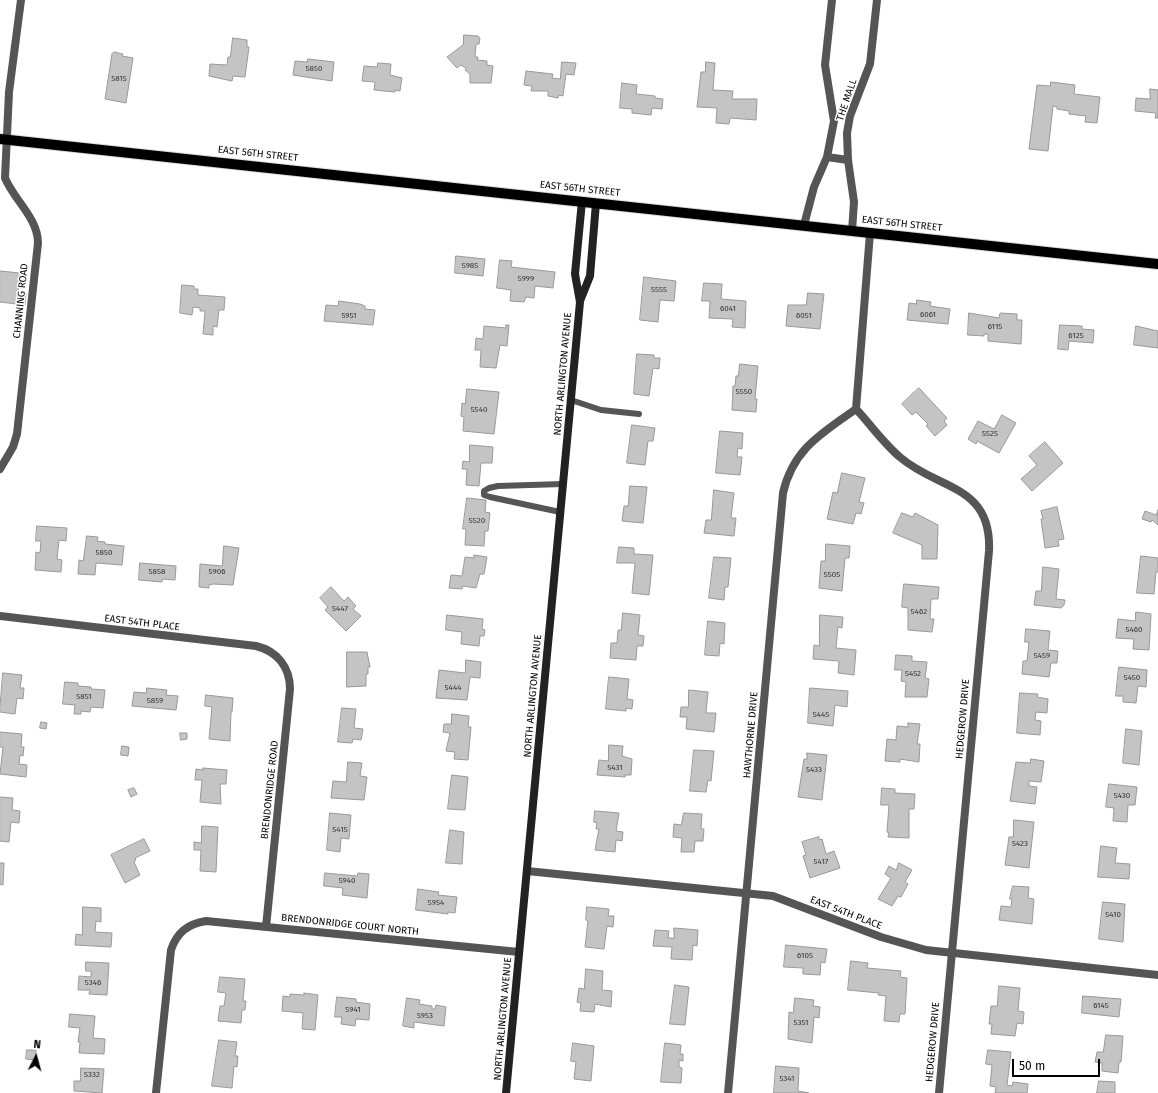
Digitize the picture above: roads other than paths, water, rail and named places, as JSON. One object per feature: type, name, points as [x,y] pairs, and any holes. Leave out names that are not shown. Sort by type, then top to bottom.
[{"type":"main road","name":"EAST 56TH STREET","points":[[3,139],[1158,264]]},
{"type":"main road","name":"NORTH ARLINGTON AVENUE","points":[[506,1093],[580,302],[575,274],[582,201]]},
{"type":"main road","name":"NORTH ARLINGTON AVENUE","points":[[580,302],[590,276],[596,203]]},
{"type":"street","name":"CHANNING ROAD","points":[[0,469],[13,448],[17,434],[38,243],[37,233],[33,223],[9,188],[5,178],[3,139],[21,0]]},
{"type":"street","name":"THE MALL","points":[[804,225],[814,187],[827,157],[834,126],[833,107],[825,65],[832,0]]},
{"type":"street","name":"THE MALL","points":[[852,231],[854,202],[848,160],[848,128],[850,116],[870,64],[877,0]]},
{"type":"street","points":[[834,126],[848,128]]},
{"type":"street","points":[[827,157],[848,160]]},
{"type":"street","points":[[856,409],[870,233]]},
{"type":"street","name":"HAWTHORNE DRIVE","points":[[728,1093],[783,498],[786,482],[795,461],[805,448],[813,440],[856,409]]},
{"type":"street","name":"HEDGEROW DRIVE","points":[[856,409],[902,458],[957,488],[970,498],[983,518],[988,534],[989,551],[939,1093]]},
{"type":"street","name":"EAST 54TH PLACE","points":[[0,616],[256,646],[270,651],[279,658]]},
{"type":"street","name":"BRENDONRIDGE ROAD","points":[[266,927],[290,689],[288,672],[279,658]]},
{"type":"street","name":"EAST 54TH PLACE","points":[[527,871],[773,896],[898,943],[926,950],[1158,975]]},
{"type":"street","name":"BRENDONRIDGE COURT NORTH","points":[[156,1093],[170,956],[175,940],[181,931],[195,923],[206,921],[519,952]]},
{"type":"lane","points":[[571,400],[601,410],[640,414]]},
{"type":"lane","points":[[560,512],[490,497],[484,495],[484,491],[498,486],[563,484]]}]
